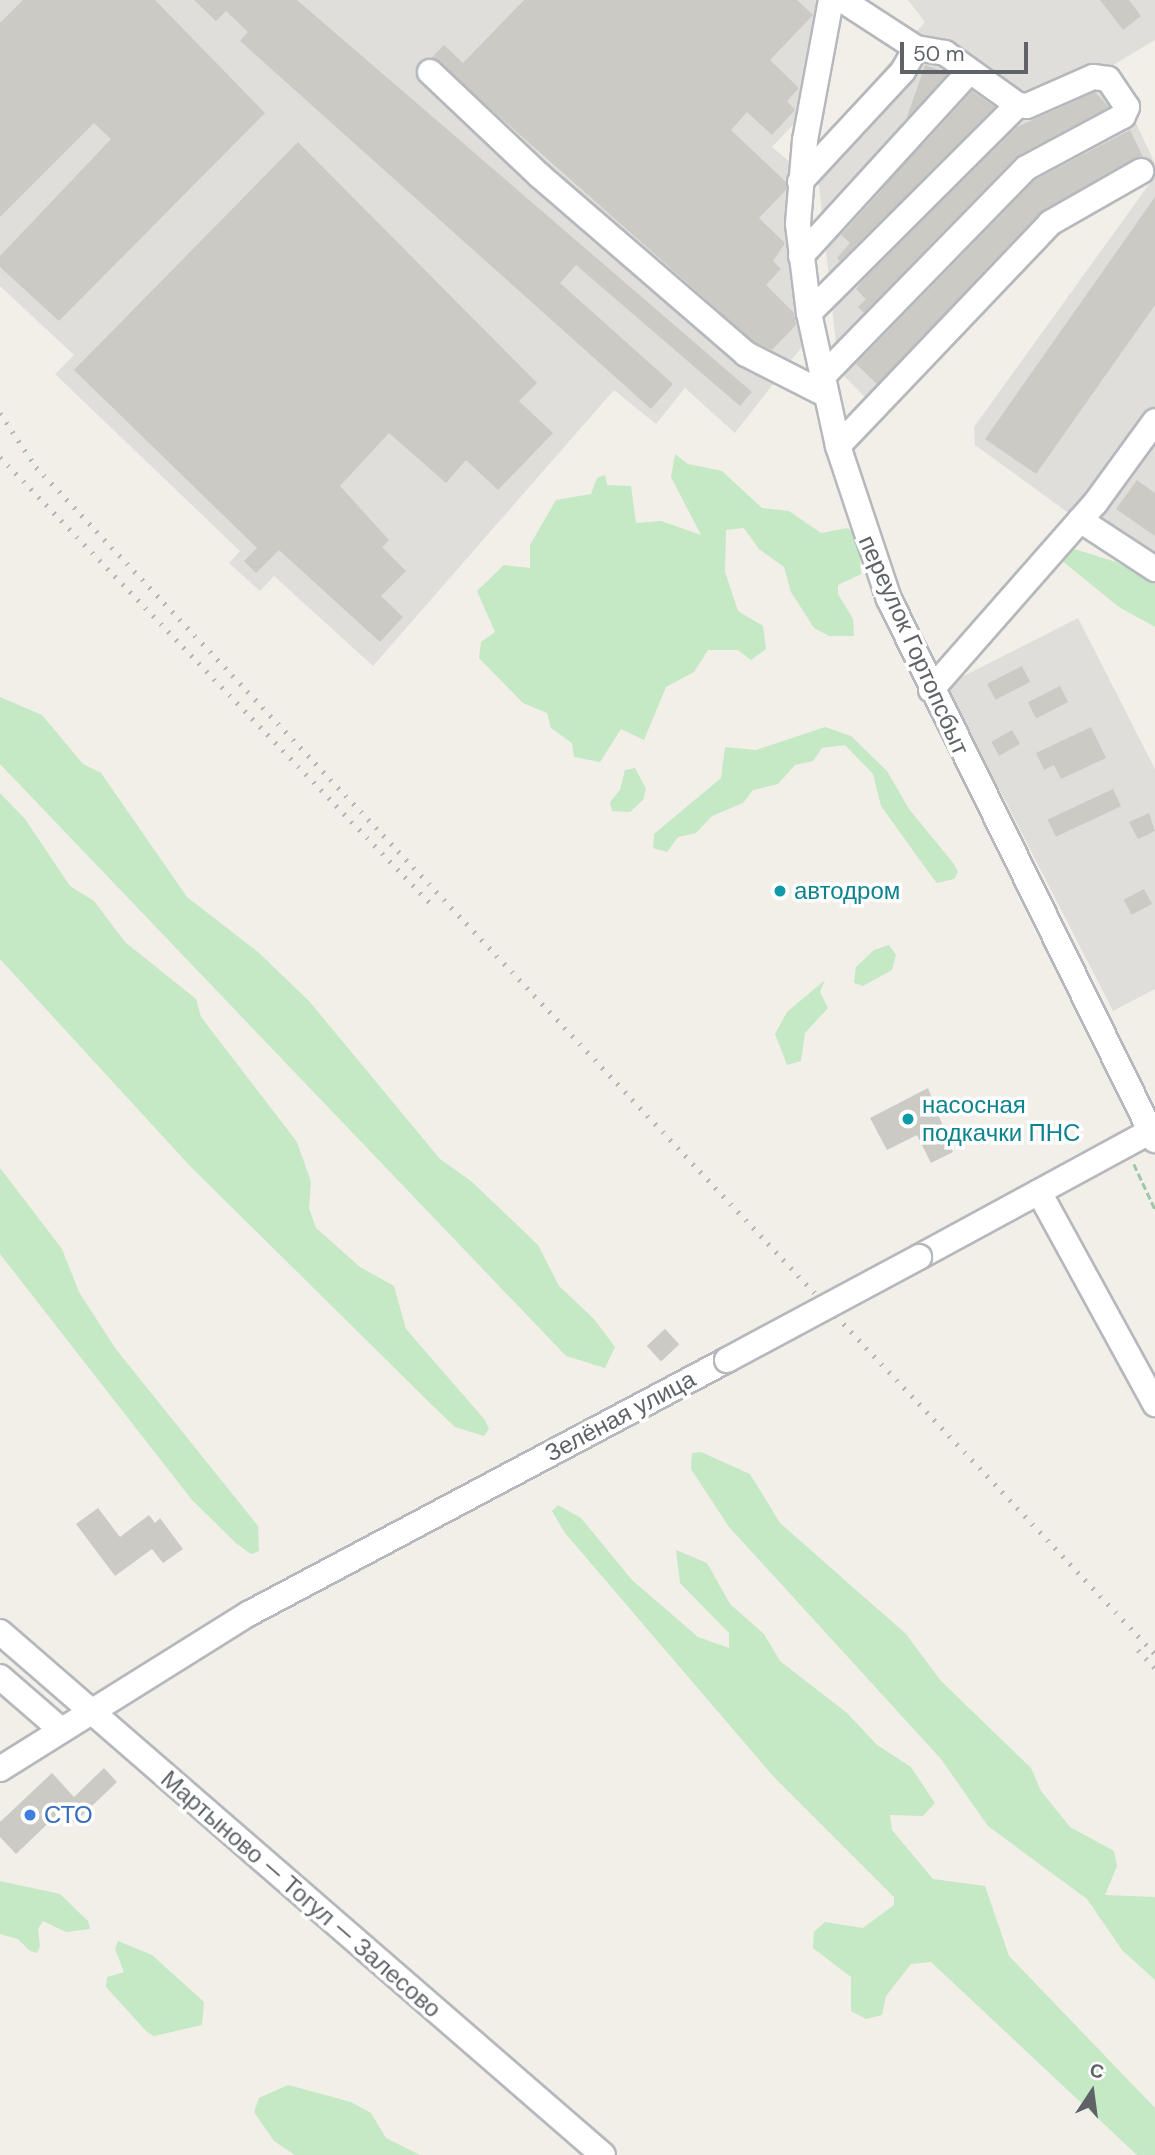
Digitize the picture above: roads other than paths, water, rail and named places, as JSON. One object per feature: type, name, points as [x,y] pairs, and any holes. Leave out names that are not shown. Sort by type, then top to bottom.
[{"type":"street","name":"переулок Гортопсбыт","points":[[832,0],[800,181],[800,256],[823,386],[838,446],[874,563],[931,690],[1153,1134]]},
{"type":"street","points":[[430,72],[540,176],[746,354],[823,386],[1026,168],[1124,116],[1126,107],[1108,79],[1093,76],[1027,106],[1018,105],[946,53],[916,48],[842,0]]},
{"type":"street","points":[[800,181],[903,71],[916,48]]},
{"type":"street","points":[[800,256],[969,72]]},
{"type":"street","points":[[809,313],[1018,105]]},
{"type":"street","points":[[838,446],[1051,223],[1141,171]]},
{"type":"street","points":[[931,690],[1080,520],[1155,421]]},
{"type":"street","points":[[1080,520],[1155,569]]},
{"type":"street","name":"Зелёная улица","points":[[0,1769],[89,1710],[250,1614],[1125,1146],[1153,1134]]},
{"type":"street","points":[[1039,1192],[1155,1404]]},
{"type":"street","name":"Мартыново — Тогул — Залесово","points":[[0,1632],[603,2155]]},
{"type":"street","points":[[0,1677],[60,1729]]},
{"type":"railway","points":[[0,413],[36,467],[1155,1654]]},
{"type":"railway","points":[[0,457],[432,905]]},
{"type":"railway","points":[[1138,1650],[1155,1668]]},
{"type":"place","name":"автодром","points":[[780,891]]},
{"type":"place","name":"насосная подкачки ПНС","points":[[908,1119]]},
{"type":"place","name":"СТО","points":[[30,1815]]}]
